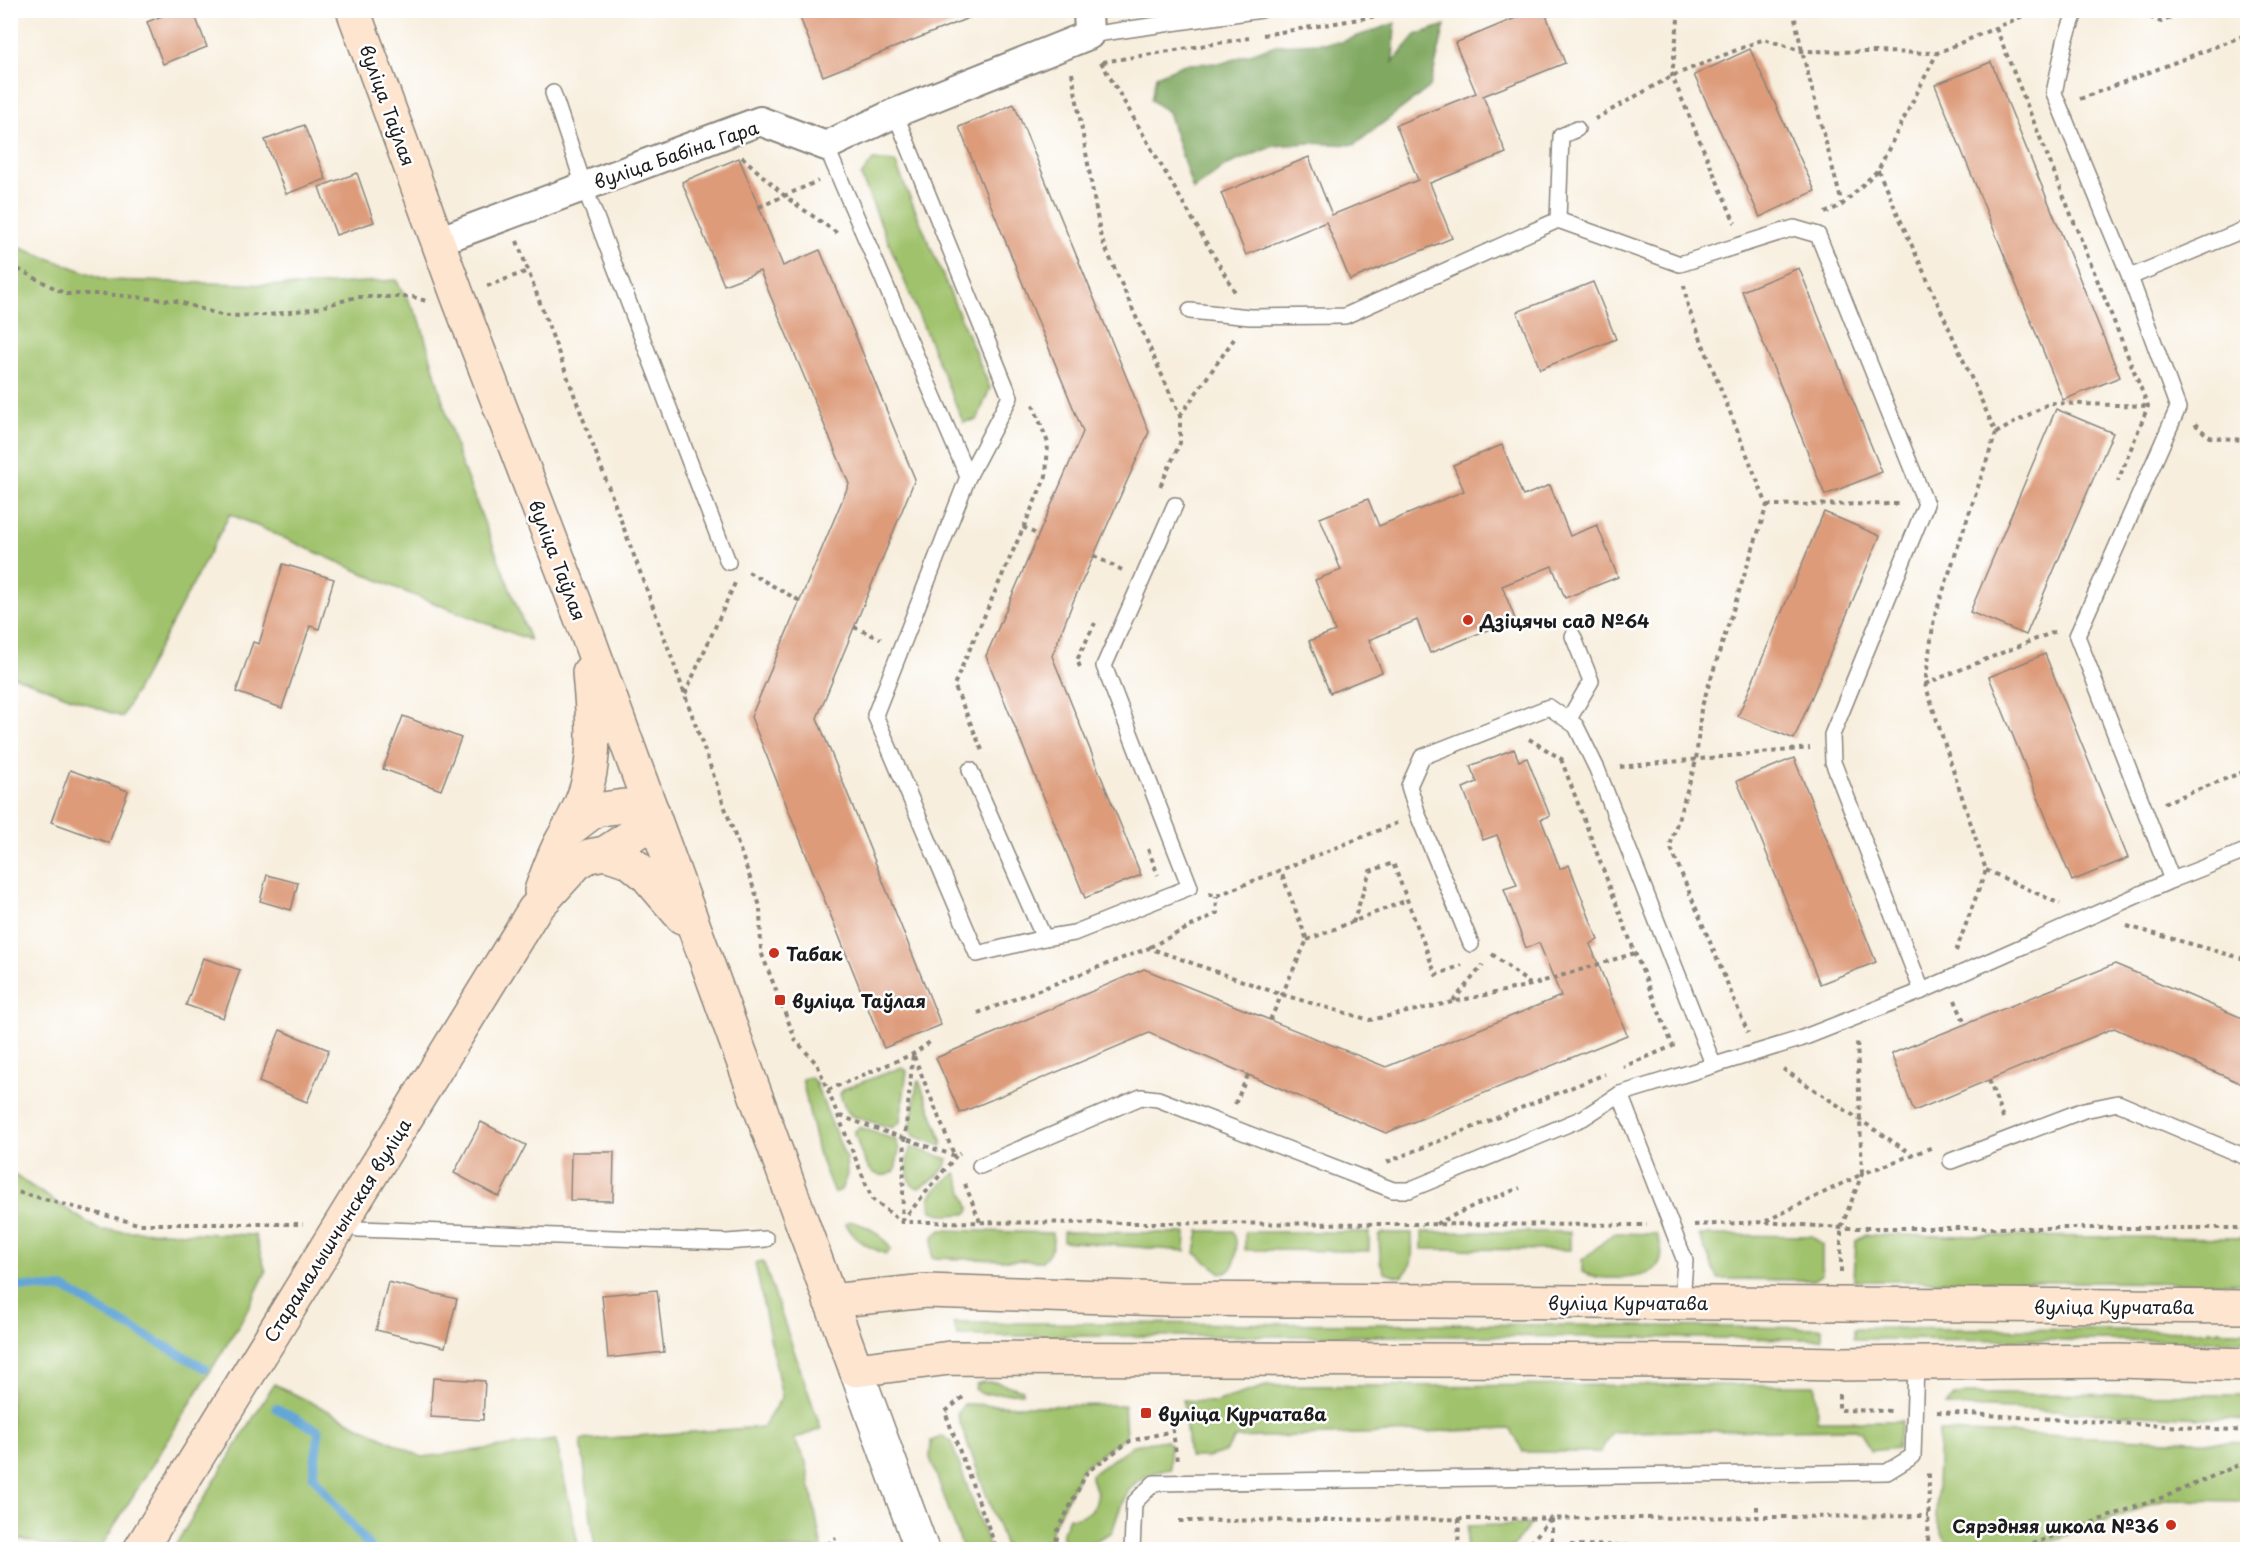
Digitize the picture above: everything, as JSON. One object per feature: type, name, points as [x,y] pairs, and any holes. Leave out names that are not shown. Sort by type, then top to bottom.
[{"type":"main road","name":"вуліца Таўлая","points":[[353,10],[587,634],[856,1370]]},
{"type":"main road","points":[[534,910],[549,868],[562,840],[570,829],[587,787],[593,754],[594,728],[587,634]]},
{"type":"main road","points":[[534,910],[577,863],[589,856],[605,853],[634,834],[652,811],[624,806],[595,810],[570,829]]},
{"type":"main road","points":[[605,853],[629,861],[646,874],[695,932]]},
{"type":"main road","name":"Старамалышчынская вуліца","points":[[140,1550],[534,910]]},
{"type":"main road","name":"вуліца Курчатава","points":[[830,1301],[926,1292],[1166,1299],[2247,1306]]},
{"type":"main road","points":[[856,1370],[950,1358],[1916,1364],[2119,1361],[2247,1365]]},
{"type":"street","points":[[826,146],[1089,23]]},
{"type":"street","name":"вуліца Бабіна Гара","points":[[438,241],[760,121],[826,146]]},
{"type":"street","name":"вуліца Таўлая","points":[[856,1370],[922,1550]]},
{"type":"lane","points":[[1089,23],[1261,10]]},
{"type":"lane","points":[[2076,10],[2065,41],[2054,93],[2130,277],[2178,408],[2077,636],[2172,880]]},
{"type":"lane","points":[[553,93],[584,186],[735,566]]},
{"type":"lane","points":[[895,113],[1010,397],[968,477],[875,716],[977,954],[1074,933],[1190,887],[1104,666],[1175,505]]},
{"type":"lane","points":[[1558,220],[1561,136],[1577,129]]},
{"type":"lane","points":[[826,146],[968,477]]},
{"type":"lane","points":[[1190,311],[1250,318],[1344,316],[1558,220],[1680,264],[1794,228],[1818,235],[1926,504],[1832,735],[1833,762],[1922,991]]},
{"type":"lane","points":[[2130,277],[2247,228]]},
{"type":"lane","points":[[1569,719],[1591,681],[1573,636]]},
{"type":"lane","points":[[1471,944],[1418,815],[1409,786],[1422,757],[1549,707],[1576,726],[1597,769],[1713,1064]]},
{"type":"lane","points":[[970,770],[1044,938]]},
{"type":"lane","points":[[980,1166],[1141,1097],[1158,1098],[1393,1190],[1409,1190],[1583,1118],[1620,1094],[1800,1039],[1857,1017],[1922,991],[2172,880],[2247,850]]},
{"type":"lane","points":[[1620,1094],[1685,1261],[1682,1302]]},
{"type":"lane","points":[[1951,1161],[2084,1110],[2118,1103],[2247,1158]]},
{"type":"lane","points":[[339,1224],[359,1229],[394,1231],[727,1242],[766,1239]]},
{"type":"lane","points":[[1132,1550],[1134,1503],[1154,1483],[1887,1472],[1912,1456],[1916,1364]]},
{"type":"path","points":[[1679,10],[1672,76],[1743,243]]},
{"type":"path","points":[[1793,10],[1842,205],[1878,170],[1937,53]]},
{"type":"path","points":[[1577,129],[1672,76],[1764,39],[1802,51],[1937,53],[2037,10]]},
{"type":"path","points":[[2133,10],[2161,21],[2190,10]]},
{"type":"path","points":[[1954,954],[1986,870],[1925,684],[1934,618],[1996,433],[2050,403],[2148,406],[1996,28]]},
{"type":"path","points":[[2060,107],[2247,34]]},
{"type":"path","points":[[1070,64],[1101,238],[1180,416],[1250,318],[1101,62]]},
{"type":"path","points":[[735,151],[785,196],[845,239]]},
{"type":"path","points":[[1878,170],[1996,433]]},
{"type":"path","points":[[759,207],[821,180]]},
{"type":"path","points":[[508,215],[685,694],[760,906],[761,952],[796,1041],[818,1064],[872,1199],[902,1222],[1673,1226],[1765,1222],[1841,1228],[2247,1228]]},
{"type":"path","points":[[1680,264],[1688,307],[1767,505],[1701,709],[1696,760],[1670,846],[1756,1052],[1913,1155]]},
{"type":"path","points":[[10,265],[66,294],[104,294],[176,301],[224,316],[269,315],[318,308],[356,297],[412,297],[429,302]]},
{"type":"path","points":[[1767,505],[1908,504]]},
{"type":"path","points":[[1023,527],[1038,535]]},
{"type":"path","points":[[1094,556],[1122,570]]},
{"type":"path","points":[[685,694],[735,566],[800,601]]},
{"type":"path","points":[[854,627],[881,639]]},
{"type":"path","points":[[1925,684],[2056,631]]},
{"type":"path","points":[[1522,735],[1561,759],[1597,769],[1810,748]]},
{"type":"path","points":[[1561,759],[1673,1046],[1619,1068]]},
{"type":"path","points":[[2145,811],[2247,770]]},
{"type":"path","points":[[1190,887],[1216,896],[1281,872],[1418,815]]},
{"type":"path","points":[[1353,923],[1370,872],[1392,863],[1436,975],[1464,964]]},
{"type":"path","points":[[1986,870],[2065,906],[2093,916],[2247,960]]},
{"type":"path","points":[[1281,872],[1307,940]]},
{"type":"path","points":[[978,1013],[1149,948],[1217,913],[1216,896]]},
{"type":"path","points":[[1270,1020],[1280,994],[1307,940],[1407,900]]},
{"type":"path","points":[[1149,948],[1280,994],[1370,1020],[1531,985],[1635,953]]},
{"type":"path","points":[[1483,957],[1492,954],[1531,985]]},
{"type":"path","points":[[1765,1222],[1862,1174],[1857,1017]]},
{"type":"path","points":[[828,1090],[913,1054],[930,1042]]},
{"type":"path","points":[[902,1222],[905,1137],[913,1054]]},
{"type":"path","points":[[913,1054],[959,1167]]},
{"type":"path","points":[[1382,1164],[1608,1073]]},
{"type":"path","points":[[1234,1107],[1248,1075]]},
{"type":"path","points":[[1989,1080],[2004,1120]]},
{"type":"path","points":[[840,1116],[905,1137],[980,1166]]},
{"type":"path","points":[[902,1222],[954,1156],[965,1151]]},
{"type":"path","points":[[963,1178],[980,1222]]},
{"type":"path","points":[[1436,1225],[1475,1205],[1520,1188]]},
{"type":"path","points":[[10,1190],[138,1224],[339,1224]]},
{"type":"path","points":[[963,1396],[945,1412],[998,1550]]},
{"type":"path","points":[[1929,1412],[2247,1431]]},
{"type":"path","points":[[1055,1550],[1058,1530],[1087,1472],[1130,1441],[1173,1431],[1178,1483]]},
{"type":"path","points":[[2015,1550],[2169,1495],[2247,1461]]},
{"type":"path","points":[[1756,1506],[1757,1518]]},
{"type":"path","points":[[1179,1521],[1552,1518],[1757,1518],[1928,1516],[1928,1548],[1552,1547],[1552,1518]]},
{"type":"path","points":[[1525,1550],[1552,1518]]},
{"type":"path","points":[[1458,1550],[1459,1519]]},
{"type":"path","points":[[820,1550],[836,1538]]},
{"type":"green space","points":[[1395,23],[1393,62],[1416,35],[1445,25],[1430,87],[1354,145],[1308,143],[1274,146],[1227,165],[1193,190],[1168,112],[1151,100],[1156,76],[1185,64],[1223,63],[1276,45],[1341,42]]},
{"type":"green space","points":[[873,160],[895,162],[990,388],[977,420],[963,422],[861,176]]},
{"type":"green space","points":[[10,244],[107,280],[303,286],[396,280],[420,320],[459,458],[530,640],[403,591],[230,514],[122,717],[11,675]]},
{"type":"green space","points":[[902,1067],[907,1071],[900,1122],[892,1128],[852,1116],[845,1109],[840,1094],[844,1089]]},
{"type":"green space","points":[[810,1077],[815,1082],[846,1159],[847,1175],[841,1190],[834,1193],[818,1152],[802,1079]]},
{"type":"green space","points":[[919,1081],[943,1143],[941,1146],[914,1136],[910,1131]]},
{"type":"green space","points":[[859,1127],[896,1140],[899,1150],[895,1171],[878,1175],[867,1165],[854,1132]]},
{"type":"green space","points":[[911,1147],[948,1159],[944,1168],[936,1176],[918,1188],[910,1181],[907,1166]]},
{"type":"green space","points":[[11,1173],[99,1230],[255,1235],[266,1272],[244,1317],[100,1549],[63,1549],[11,1537]]},
{"type":"green space","points":[[956,1173],[970,1210],[966,1214],[946,1215],[932,1211],[930,1199],[932,1193]]},
{"type":"green space","points":[[849,1221],[873,1230],[891,1249],[886,1254],[863,1243],[854,1236],[846,1224]]},
{"type":"green space","points":[[941,1230],[1052,1233],[1053,1245],[1042,1261],[932,1258],[933,1237]]},
{"type":"green space","points":[[1199,1231],[1233,1231],[1236,1257],[1227,1272],[1221,1273],[1195,1253]]},
{"type":"green space","points":[[1063,1232],[1186,1233],[1185,1251],[1063,1241]]},
{"type":"green space","points":[[1245,1232],[1369,1232],[1369,1251],[1245,1250]]},
{"type":"green space","points":[[1422,1232],[1570,1232],[1570,1250],[1422,1249]]},
{"type":"green space","points":[[1383,1233],[1412,1233],[1411,1263],[1401,1277],[1384,1272],[1380,1261],[1379,1236]]},
{"type":"green space","points":[[1614,1233],[1656,1234],[1661,1246],[1660,1263],[1648,1273],[1630,1278],[1600,1278],[1582,1272],[1582,1260]]},
{"type":"green space","points":[[1699,1235],[1812,1236],[1822,1245],[1822,1274],[1813,1280],[1718,1279]]},
{"type":"green space","points":[[1866,1235],[2247,1238],[2247,1283],[1854,1281],[1856,1241]]},
{"type":"green space","points":[[763,1261],[821,1429],[794,1439],[806,1462],[822,1549],[595,1549],[581,1440],[763,1427],[782,1397],[755,1263]]},
{"type":"green space","points":[[953,1323],[1465,1324],[1822,1328],[1822,1339],[958,1336]]},
{"type":"green space","points":[[1854,1328],[2247,1331],[2248,1341],[1854,1339]]},
{"type":"green space","points":[[996,1382],[1023,1390],[1023,1393],[982,1394],[975,1389],[976,1384]]},
{"type":"green space","points":[[274,1384],[422,1457],[556,1440],[579,1549],[173,1549]]},
{"type":"green space","points":[[1816,1385],[1817,1421],[1902,1421],[1897,1448],[1870,1451],[1861,1432],[1855,1429],[1612,1432],[1600,1452],[1523,1452],[1511,1429],[1235,1438],[1225,1452],[1207,1457],[1189,1457],[1183,1400],[1215,1402],[1266,1386]]},
{"type":"green space","points":[[1961,1394],[2247,1395],[2247,1420],[1946,1406],[1954,1396]]},
{"type":"green space","points":[[964,1404],[1124,1405],[1126,1436],[1082,1468],[1053,1527],[1049,1549],[1006,1549],[957,1414]]},
{"type":"green space","points":[[1939,1431],[2247,1443],[2247,1501],[2164,1500],[2029,1549],[1949,1549],[1936,1518]]},
{"type":"green space","points":[[943,1436],[951,1442],[990,1549],[963,1549],[930,1458],[931,1441]]},
{"type":"green space","points":[[1165,1440],[1170,1445],[1170,1469],[1145,1476],[1136,1482],[1120,1508],[1112,1532],[1089,1544],[1089,1549],[1061,1549],[1063,1531],[1069,1517],[1084,1515],[1095,1504],[1097,1493],[1091,1475],[1133,1445]]},
{"type":"green space","points":[[1531,1524],[1511,1549],[1466,1549],[1468,1526]]},
{"type":"building","points":[[177,10],[193,10],[207,47],[163,64],[147,22]]},
{"type":"building","points":[[797,10],[980,10],[981,13],[823,76]]},
{"type":"building","points":[[1535,10],[1544,10],[1565,63],[1483,96],[1506,153],[1430,183],[1452,238],[1350,280],[1326,222],[1246,255],[1221,193],[1309,157],[1332,215],[1418,180],[1396,125],[1476,93],[1455,43]]},
{"type":"building","points":[[1750,49],[1815,191],[1760,217],[1694,75]]},
{"type":"building","points":[[1991,62],[2120,377],[2063,400],[1935,85]]},
{"type":"building","points":[[1014,104],[1149,432],[1073,602],[1052,656],[1141,875],[1085,898],[986,656],[1083,432],[959,127]]},
{"type":"building","points":[[304,125],[326,179],[286,194],[265,140]]},
{"type":"building","points":[[739,158],[783,266],[820,250],[915,479],[817,718],[941,1025],[884,1048],[751,717],[849,484],[760,271],[724,285],[682,182]]},
{"type":"building","points":[[357,173],[374,222],[336,235],[319,187]]},
{"type":"building","points":[[1799,268],[1882,472],[1825,495],[1742,291]]},
{"type":"building","points":[[1593,282],[1616,339],[1540,369],[1517,312]]},
{"type":"building","points":[[2056,409],[2113,433],[2026,635],[1970,612]]},
{"type":"building","name":"Дзіцячы сад №64","points":[[1502,445],[1523,496],[1550,485],[1570,536],[1597,525],[1618,577],[1565,598],[1552,566],[1502,586],[1515,619],[1430,653],[1417,620],[1369,640],[1382,672],[1330,693],[1309,641],[1335,631],[1315,580],[1341,570],[1320,518],[1368,499],[1379,526],[1464,491],[1453,465]]},
{"type":"building","points":[[1824,512],[1880,536],[1794,739],[1738,716]]},
{"type":"building","points":[[283,564],[334,579],[319,629],[310,626],[282,708],[236,692],[253,642],[259,644]]},
{"type":"building","points":[[2045,654],[2128,858],[2072,881],[1989,677]]},
{"type":"building","points":[[403,716],[461,738],[441,790],[383,769]]},
{"type":"building","points":[[1514,749],[1519,761],[1527,758],[1550,816],[1541,819],[1560,869],[1569,865],[1598,940],[1590,944],[1627,1035],[1386,1133],[1149,1033],[960,1113],[936,1058],[1144,969],[1386,1067],[1561,996],[1539,943],[1526,948],[1504,889],[1517,885],[1497,835],[1483,840],[1463,788],[1477,782],[1470,766]]},
{"type":"building","points":[[1794,758],[1876,962],[1820,984],[1737,781]]},
{"type":"building","points":[[70,770],[128,791],[109,843],[51,822]]},
{"type":"building","points":[[267,875],[298,883],[291,910],[260,901]]},
{"type":"building","points":[[203,958],[240,970],[223,1018],[186,1005]]},
{"type":"building","points":[[2115,964],[2247,1020],[2247,1086],[2114,1028],[1914,1111],[1891,1054]]},
{"type":"building","points":[[280,1030],[329,1050],[307,1102],[259,1082]]},
{"type":"building","points":[[481,1122],[526,1145],[499,1197],[454,1173]]},
{"type":"building","points":[[571,1152],[614,1152],[613,1201],[570,1200]]},
{"type":"building","points":[[388,1282],[457,1299],[445,1347],[376,1330]]},
{"type":"building","points":[[657,1290],[664,1352],[608,1358],[602,1295]]},
{"type":"building","points":[[433,1378],[485,1381],[483,1420],[430,1417]]},
{"type":"waterway","points":[[10,1286],[66,1289],[205,1368]]},
{"type":"waterway","points":[[276,1408],[319,1431],[313,1476],[372,1550]]},
{"type":"place","name":"Дзіцячы сад №64","points":[[1468,620]]},
{"type":"place","name":"Табак","points":[[774,953]]},
{"type":"place","name":"вуліца Таўлая","points":[[780,1000]]},
{"type":"place","name":"вуліца Курчатава","points":[[1146,1413]]},
{"type":"place","name":"Сярэдняя школа №36","points":[[2171,1525]]}]
